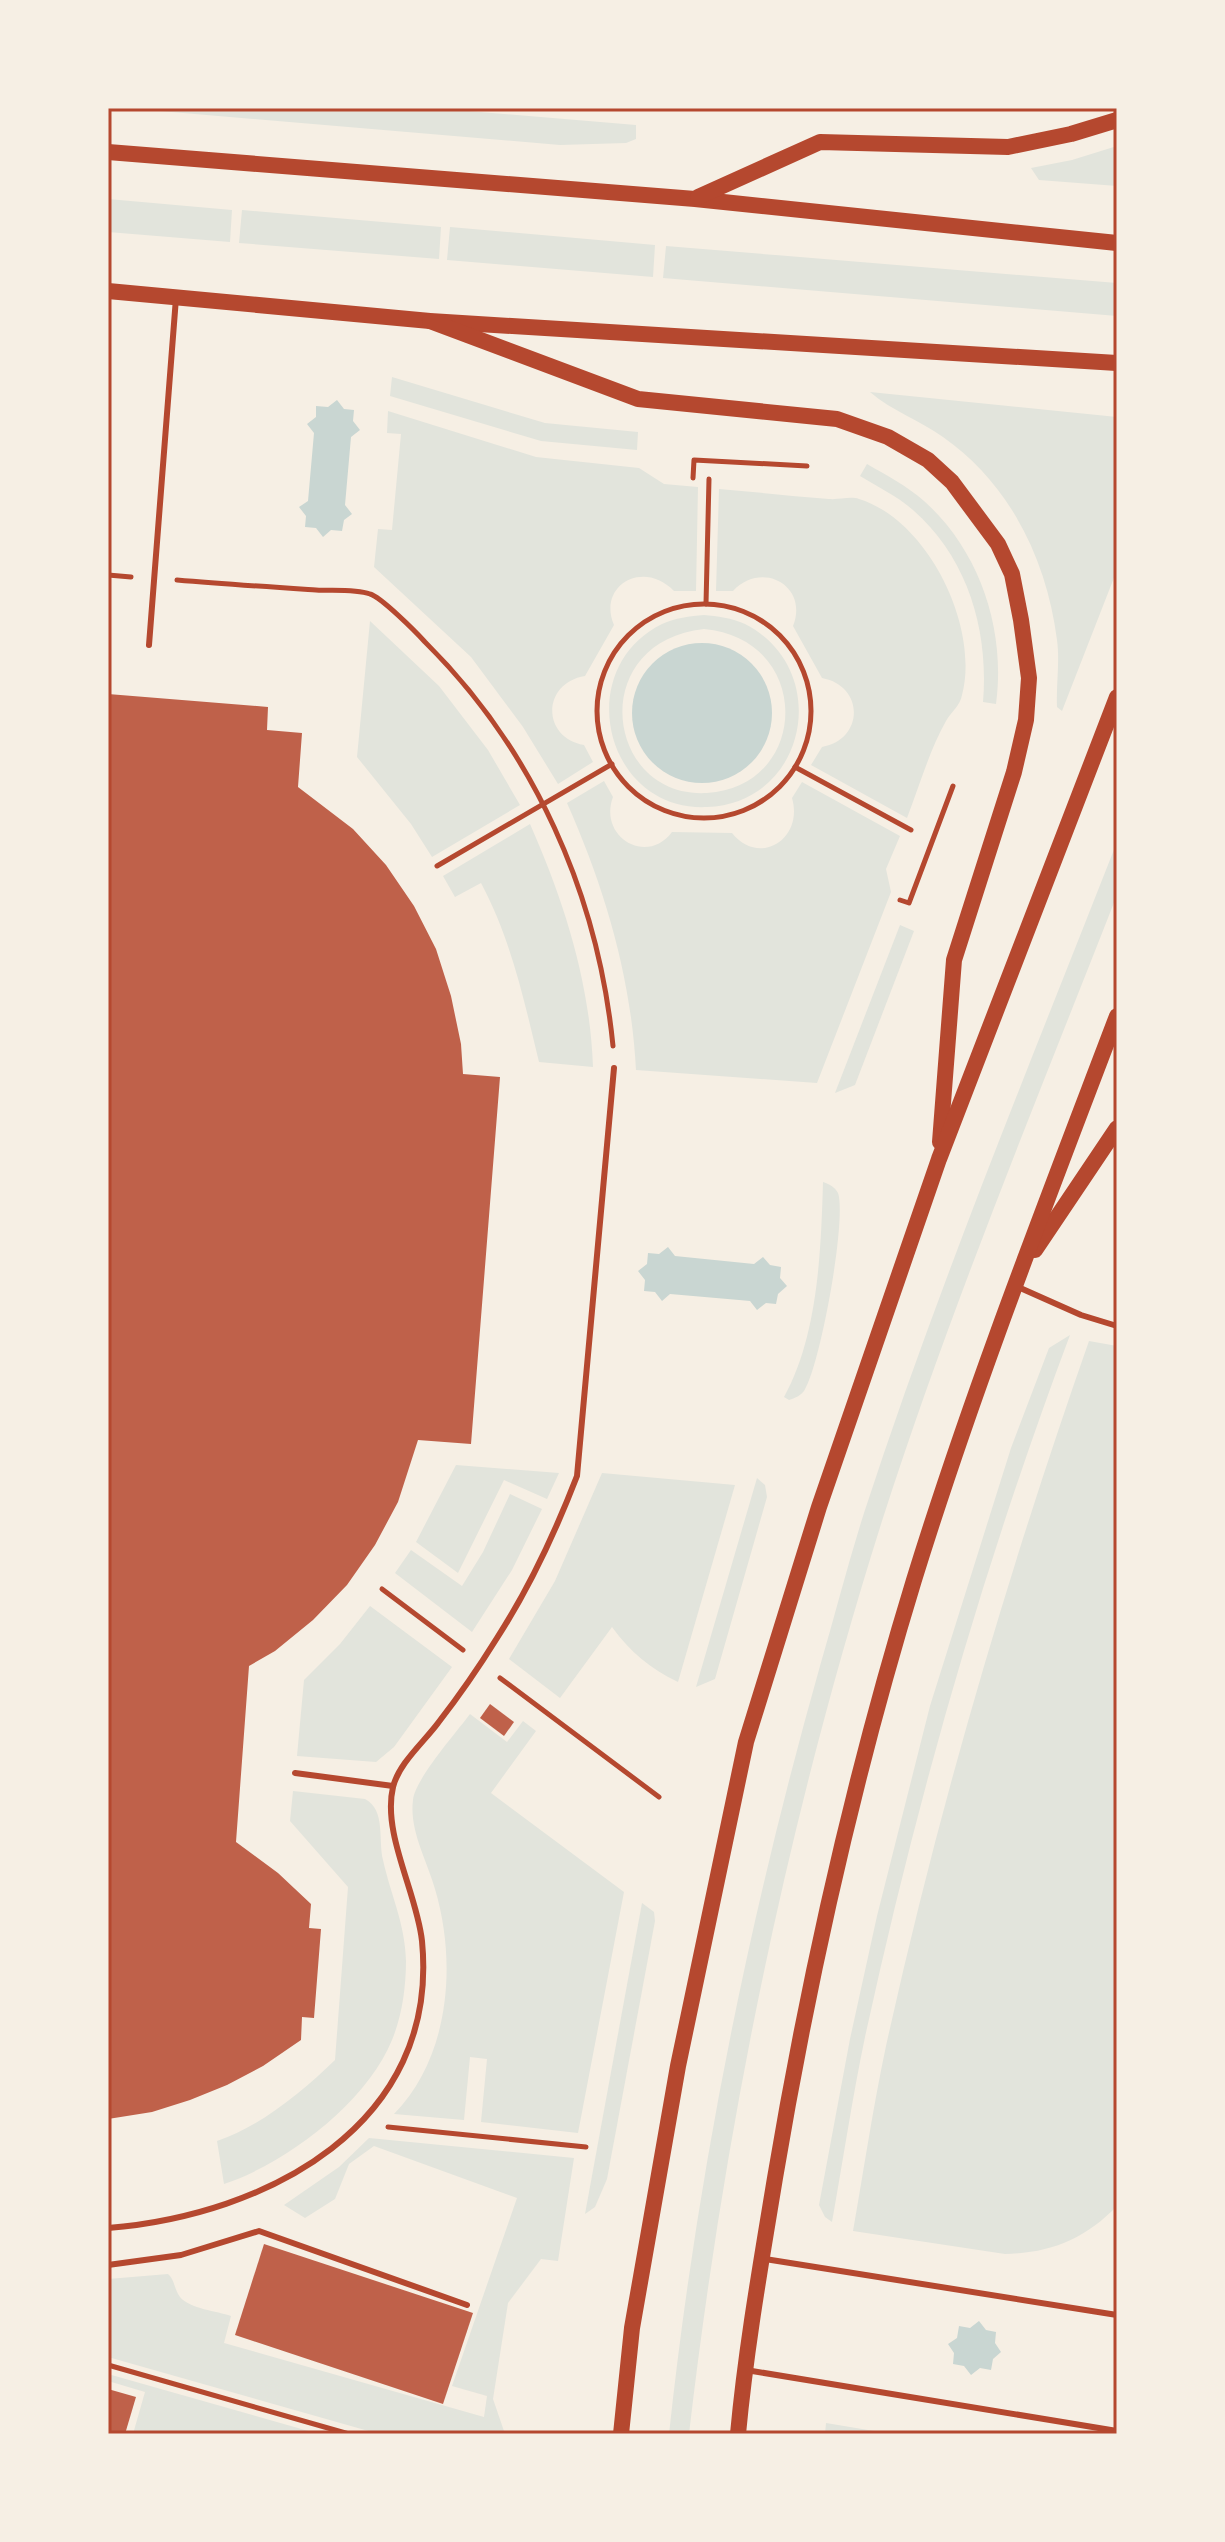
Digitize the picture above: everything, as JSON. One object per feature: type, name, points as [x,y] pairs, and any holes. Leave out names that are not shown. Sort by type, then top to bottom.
[{"type":"main road","points":[[695,199],[820,142],[1008,147],[1071,134],[1117,120]]},
{"type":"main road","points":[[108,152],[695,199],[1117,243]]},
{"type":"main road","points":[[108,291],[430,321],[1117,363]]},
{"type":"main road","points":[[430,321],[638,399],[837,419],[888,437],[928,460],[952,482],[998,544],[1012,574],[1021,620],[1029,678],[1026,720],[1014,772],[954,960],[939,1159]]},
{"type":"main road","points":[[621,2434],[632,2328],[676,2082],[746,1742],[819,1507],[939,1159],[1117,697]]},
{"type":"main road","points":[[738,2434],[744,2369],[761,2259],[803,2018],[854,1791],[915,1580],[1017,1280],[1117,1016]]},
{"type":"main road","points":[[1017,1280],[1117,1128]]},
{"type":"lane","points":[[149,645],[176,297]]},
{"type":"lane","points":[[108,2228],[183,2217],[279,2183],[318,2158],[358,2126],[398,2074],[411,2046],[423,1976],[417,1907],[393,1825],[393,1786],[401,1769],[440,1721],[480,1663],[530,1583],[558,1526],[577,1476],[614,1068]]},
{"type":"lane","points":[[1017,1280],[1081,1315],[1117,1326]]},
{"type":"lane","points":[[295,1773],[393,1786]]},
{"type":"lane","points":[[108,2265],[181,2255],[259,2231],[467,2305]]},
{"type":"lane","points":[[761,2259],[1117,2315]]},
{"type":"lane","points":[[744,2369],[1117,2431]]},
{"type":"path","points":[[693,478],[694,460],[807,466]]},
{"type":"path","points":[[706,604],[709,479]]},
{"type":"path","points":[[108,575],[372,594],[455,671],[505,739],[543,804],[580,888],[604,976],[614,1068]]},
{"type":"path","points":[[684,605],[728,607],[750,614],[769,626],[798,659],[807,680],[811,702],[805,747],[782,785],[765,800],[724,817],[702,819],[679,816],[639,797],[612,764],[597,720],[603,676],[626,638],[643,623],[684,605]]},
{"type":"path","points":[[437,866],[612,764]]},
{"type":"path","points":[[795,767],[911,830]]},
{"type":"path","points":[[900,900],[909,903],[953,786]]},
{"type":"path","points":[[382,1589],[659,1797]]},
{"type":"path","points":[[368,2114],[382,2126],[586,2147]]},
{"type":"path","points":[[108,2365],[349,2434]]},
{"type":"shaded area","points":[[125,108],[432,108],[636,125],[636,139],[626,143],[560,145]]},
{"type":"shaded area","points":[[1117,146],[1117,186],[1039,180],[1031,168],[1072,160]]},
{"type":"shaded area","points":[[108,199],[232,210],[230,242],[108,232]]},
{"type":"shaded area","points":[[242,210],[441,227],[439,259],[239,243]]},
{"type":"shaded area","points":[[450,227],[655,245],[653,277],[447,260]]},
{"type":"shaded area","points":[[666,246],[1117,283],[1117,316],[663,278]]},
{"type":"shaded area","points":[[392,377],[545,423],[638,432],[637,450],[541,441],[390,396]]},
{"type":"shaded area","points":[[870,392],[1117,417],[1117,570],[1062,711],[1057,707],[1058,648],[1052,610],[1034,553],[1006,501],[967,456],[934,431]]},
{"type":"shaded area","points":[[337,400],[344,409],[354,410],[353,421],[360,430],[351,437],[345,505],[352,514],[344,520],[342,531],[331,530],[323,537],[316,528],[305,527],[306,516],[299,507],[308,501],[314,433],[307,424],[316,417],[316,406],[328,407]]},
{"type":"shaded area","points":[[388,411],[536,457],[639,468],[664,484],[698,487],[696,591],[674,591],[650,577],[637,577],[618,588],[610,611],[614,625],[585,676],[571,681],[554,699],[554,721],[560,732],[584,745],[593,762],[558,784],[523,727],[471,657],[374,567],[378,529],[392,530],[401,434],[387,433]]},
{"type":"shaded area","points":[[867,464],[924,501],[944,521],[974,568],[985,594],[997,648],[996,704],[983,702],[984,675],[978,623],[961,573],[932,529],[913,510],[860,476]]},
{"type":"shaded area","points":[[719,489],[859,499],[884,511],[907,529],[927,552],[943,579],[956,609],[963,639],[966,668],[962,695],[935,744],[907,818],[811,765],[822,747],[846,734],[852,724],[852,702],[846,691],[836,683],[822,678],[793,626],[796,612],[789,589],[769,578],[757,578],[733,591],[716,591]]},
{"type":"shaded area","points":[[704,615],[745,624],[773,645],[790,671],[798,701],[797,731],[787,759],[768,783],[741,800],[707,807],[672,802],[644,787],[624,763],[612,734],[609,703],[616,672],[634,645],[662,624]],"holes":[[[704,629],[740,639],[765,658],[780,684],[785,712],[780,741],[765,766],[741,785],[707,793],[673,788],[647,772],[630,747],[623,718],[626,688],[640,661],[666,640]]]},
{"type":"shaded area","points":[[370,621],[439,686],[488,750],[520,805],[432,857],[411,824],[357,757]]},
{"type":"shaded area","points":[[702,643],[729,648],[752,663],[767,686],[772,713],[767,740],[752,763],[729,778],[702,783],[675,778],[652,763],[637,740],[632,713],[637,686],[652,663],[675,648]]},
{"type":"shaded area","points":[[604,781],[613,797],[610,811],[612,824],[618,835],[638,846],[662,842],[672,832],[732,833],[754,848],[777,844],[791,826],[794,813],[792,798],[802,782],[900,836],[886,869],[891,892],[817,1083],[636,1070],[628,1001],[614,934],[593,868],[567,803]]},
{"type":"shaded area","points":[[530,824],[554,882],[573,942],[587,1004],[593,1067],[539,1062],[509,948],[481,883],[455,897],[443,876]]},
{"type":"shaded area","points":[[1117,842],[1117,895],[936,1363],[848,1633],[789,1859],[741,2087],[721,2202],[689,2434],[669,2434],[694,2240],[728,2047],[770,1855],[847,1570],[893,1428],[954,1259]]},
{"type":"shaded area","points":[[900,925],[914,931],[855,1085],[835,1093]]},
{"type":"shaded area","points":[[823,1182],[838,1193],[839,1232],[835,1261],[824,1325],[810,1377],[804,1391],[789,1400],[784,1397],[804,1347],[816,1292]]},
{"type":"shaded area","points":[[668,1247],[675,1256],[754,1264],[763,1257],[770,1265],[781,1267],[780,1278],[787,1286],[778,1294],[776,1304],[766,1303],[757,1310],[750,1301],[670,1294],[662,1301],[655,1292],[644,1291],[645,1280],[638,1271],[647,1264],[648,1253],[659,1254]]},
{"type":"shaded area","points":[[1070,1335],[981,1595],[930,1770],[865,2037],[832,2222],[825,2217],[819,2205],[850,2039],[877,1916],[930,1706],[1011,1448],[1049,1348]]},
{"type":"shaded area","points":[[1089,1341],[1117,1346],[1117,2206],[1092,2227],[1066,2242],[1022,2253],[1005,2254],[853,2231],[886,2046],[952,1778],[1003,1602]]},
{"type":"shaded area","points":[[456,1465],[559,1473],[547,1499],[504,1480],[458,1573],[416,1542]]},
{"type":"shaded area","points":[[602,1473],[735,1485],[678,1682],[642,1659],[612,1627],[560,1698],[509,1659],[555,1581]]},
{"type":"shaded area","points":[[757,1478],[765,1485],[767,1497],[715,1679],[696,1687]]},
{"type":"shaded area","points":[[510,1494],[542,1509],[512,1570],[472,1632],[395,1573],[411,1550],[462,1586],[483,1552]]},
{"type":"shaded area","points":[[370,1606],[452,1667],[394,1747],[376,1762],[297,1756],[304,1680],[340,1644]]},
{"type":"shaded area","points":[[470,1714],[507,1742],[523,1721],[536,1731],[491,1793],[624,1892],[578,2133],[481,2122],[487,2059],[470,2057],[464,2120],[394,2114],[413,2091],[427,2065],[444,2008],[446,1978],[442,1918],[416,1834],[413,1800],[428,1769]]},
{"type":"shaded area","points":[[293,1791],[365,1799],[376,1810],[383,1860],[405,1947],[403,2001],[392,2040],[380,2063],[344,2107],[298,2146],[224,2184],[217,2141],[249,2127],[280,2107],[335,2060],[348,1887],[290,1821]]},
{"type":"shaded area","points":[[642,1903],[654,1912],[655,1921],[607,2179],[595,2207],[585,2214]]},
{"type":"shaded area","points":[[369,2138],[574,2158],[558,2261],[541,2259],[508,2303],[493,2399],[505,2434],[379,2434],[108,2357],[108,2279],[168,2274],[184,2301],[231,2316],[224,2343],[484,2417],[487,2396],[452,2386],[517,2198],[374,2146],[349,2164],[335,2199],[305,2218],[284,2205],[339,2167]]},
{"type":"shaded area","points":[[979,2321],[986,2330],[996,2332],[995,2343],[1001,2352],[993,2359],[991,2370],[980,2368],[971,2375],[964,2366],[953,2364],[954,2353],[948,2344],[957,2338],[959,2326],[970,2328]]},
{"type":"shaded area","points":[[108,2374],[319,2434],[133,2434],[145,2392],[108,2381]]},
{"type":"shaded area","points":[[826,2423],[892,2434],[825,2434]]},
{"type":"building","points":[[108,694],[268,707],[267,730],[302,733],[298,787],[353,829],[386,865],[414,906],[436,949],[451,996],[461,1044],[463,1074],[500,1077],[471,1444],[418,1440],[398,1502],[375,1545],[347,1585],[313,1620],[275,1651],[249,1666],[236,1842],[278,1873],[311,1904],[309,1928],[321,1929],[314,2018],[302,2017],[301,2040],[263,2066],[227,2085],[152,2112],[108,2119]]},
{"type":"building","points":[[490,1704],[514,1722],[504,1736],[480,1718]]},
{"type":"building","points":[[264,2244],[473,2313],[443,2404],[235,2335]]},
{"type":"building","points":[[108,2389],[136,2397],[125,2434],[108,2434]]}]
